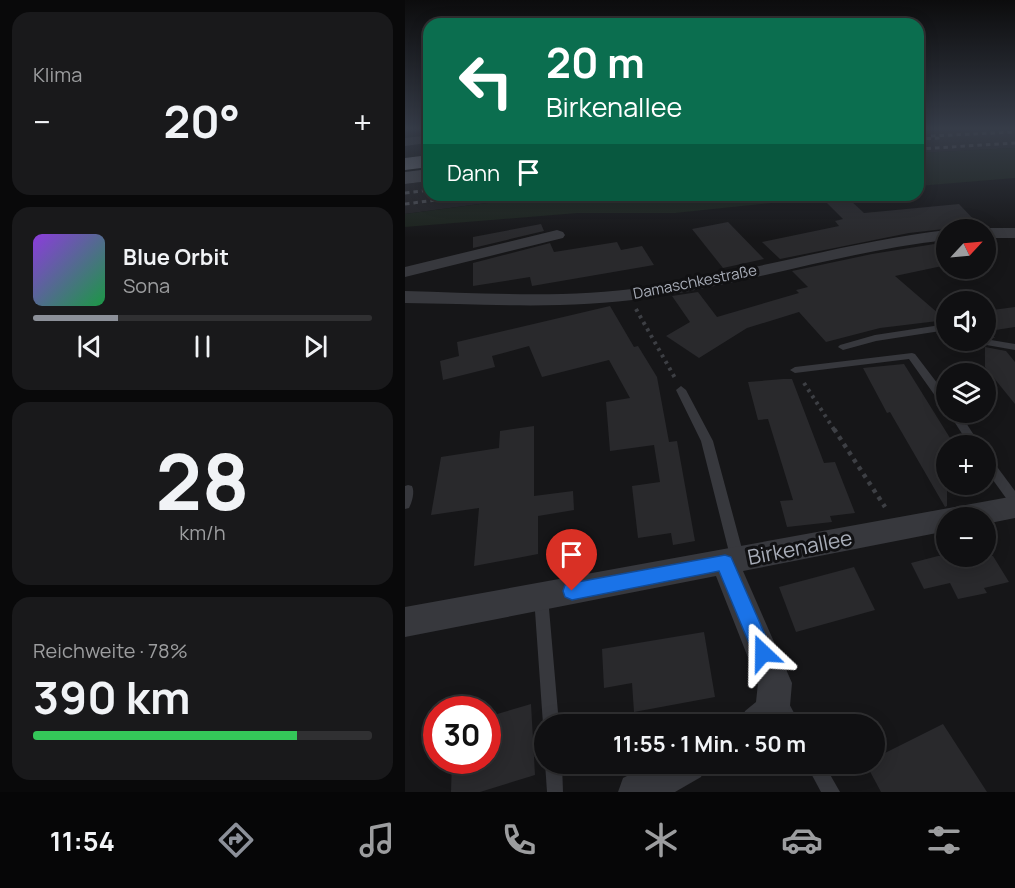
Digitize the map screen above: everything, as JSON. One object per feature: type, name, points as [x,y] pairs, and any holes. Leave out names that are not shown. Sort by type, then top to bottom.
[{"type":"main road","points":[[405,178],[423,176]]},
{"type":"street","points":[[996,233],[1015,233]]},
{"type":"street","points":[[405,272],[557,235]]},
{"type":"street","name":"Damaschkestraße","points":[[405,297],[551,301],[628,295],[678,288],[852,248],[936,237]]},
{"type":"street","points":[[996,510],[1015,507]]},
{"type":"street","name":"Birkenallee","points":[[405,622],[936,521]]},
{"type":"street","points":[[731,561],[775,683],[775,696],[770,714]]},
{"type":"street","points":[[637,792],[670,774]]},
{"type":"lane","points":[[843,347],[890,335],[936,329]]},
{"type":"lane","points":[[996,344],[1015,347]]},
{"type":"lane","points":[[795,370],[912,356],[936,389]]},
{"type":"lane","points":[[681,390],[707,441],[731,561]]},
{"type":"lane","points":[[996,474],[1015,501]]},
{"type":"lane","points":[[405,504],[408,490]]},
{"type":"lane","points":[[541,597],[550,714]]},
{"type":"lane","points":[[775,696],[786,714]]},
{"type":"lane","points":[[554,774],[555,790]]},
{"type":"lane","points":[[821,774],[831,792]]},
{"type":"path","points":[[628,295],[681,390]]},
{"type":"path","points":[[795,370],[899,528]]},
{"type":"shaded area","points":[[924,165],[1015,165],[1015,178],[924,186]]},
{"type":"shaded area","points":[[423,182],[423,201],[502,201],[405,214],[405,184]]},
{"type":"shaded area","points":[[502,201],[790,201],[675,213],[578,213],[405,227],[405,214]]},
{"type":"building","points":[[851,201],[864,213],[959,204],[973,219],[936,219],[936,230],[909,233],[780,259],[762,242],[839,226],[835,221],[843,219],[827,203]]},
{"type":"building","points":[[728,222],[764,259],[723,268],[692,229]]},
{"type":"building","points":[[541,224],[544,231],[473,248],[473,237]]},
{"type":"building","points":[[617,242],[621,250],[642,246],[654,265],[532,286],[530,277],[473,286],[473,263],[550,243],[554,252]]},
{"type":"building","points":[[936,244],[936,267],[895,276],[936,311],[936,321],[880,328],[826,342],[799,312],[747,328],[699,358],[666,336],[690,322],[672,296],[698,292],[717,317],[799,293],[796,290],[808,287],[792,271],[872,254]]},
{"type":"building","points":[[610,306],[634,347],[638,346],[657,377],[669,442],[677,441],[695,541],[673,545],[671,533],[638,538],[632,486],[660,482],[654,445],[610,451],[606,402],[630,398],[609,360],[542,377],[529,346],[492,356],[495,367],[443,380],[440,361],[459,356],[457,342]]},
{"type":"building","points":[[1015,307],[1015,327],[996,330],[996,310]]},
{"type":"building","points":[[996,349],[1006,351],[1015,362],[1015,404],[996,381],[996,363],[985,363],[985,351],[996,351]]},
{"type":"building","points":[[904,364],[936,415],[936,423],[941,423],[948,435],[936,435],[936,491],[890,412],[887,413],[863,368]]},
{"type":"building","points":[[792,379],[824,463],[835,462],[855,513],[830,516],[832,522],[787,527],[780,501],[793,500],[768,419],[758,420],[748,382]]},
{"type":"building","points":[[534,426],[534,496],[573,491],[574,510],[538,516],[538,554],[474,566],[479,508],[431,515],[441,457],[499,448],[500,431]]},
{"type":"building","points":[[938,495],[947,495],[947,506],[945,507]]},
{"type":"building","points":[[936,557],[936,567],[996,567],[996,561],[1009,582],[984,588],[987,593],[958,599],[950,583],[924,589],[911,563]]},
{"type":"building","points":[[854,567],[875,610],[796,632],[779,587]]},
{"type":"building","points":[[704,632],[715,697],[634,712],[632,683],[604,688],[602,649]]},
{"type":"building","points":[[531,704],[535,775],[480,792],[451,792],[452,774],[501,774],[501,713]]},
{"type":"building","points":[[943,724],[987,792],[881,792],[871,774],[885,774],[885,753]]},
{"type":"railway","points":[[405,193],[423,191]]},
{"type":"railway","points":[[405,204],[428,201]]},
{"type":"route","points":[[572,591],[725,562],[763,653]]}]
